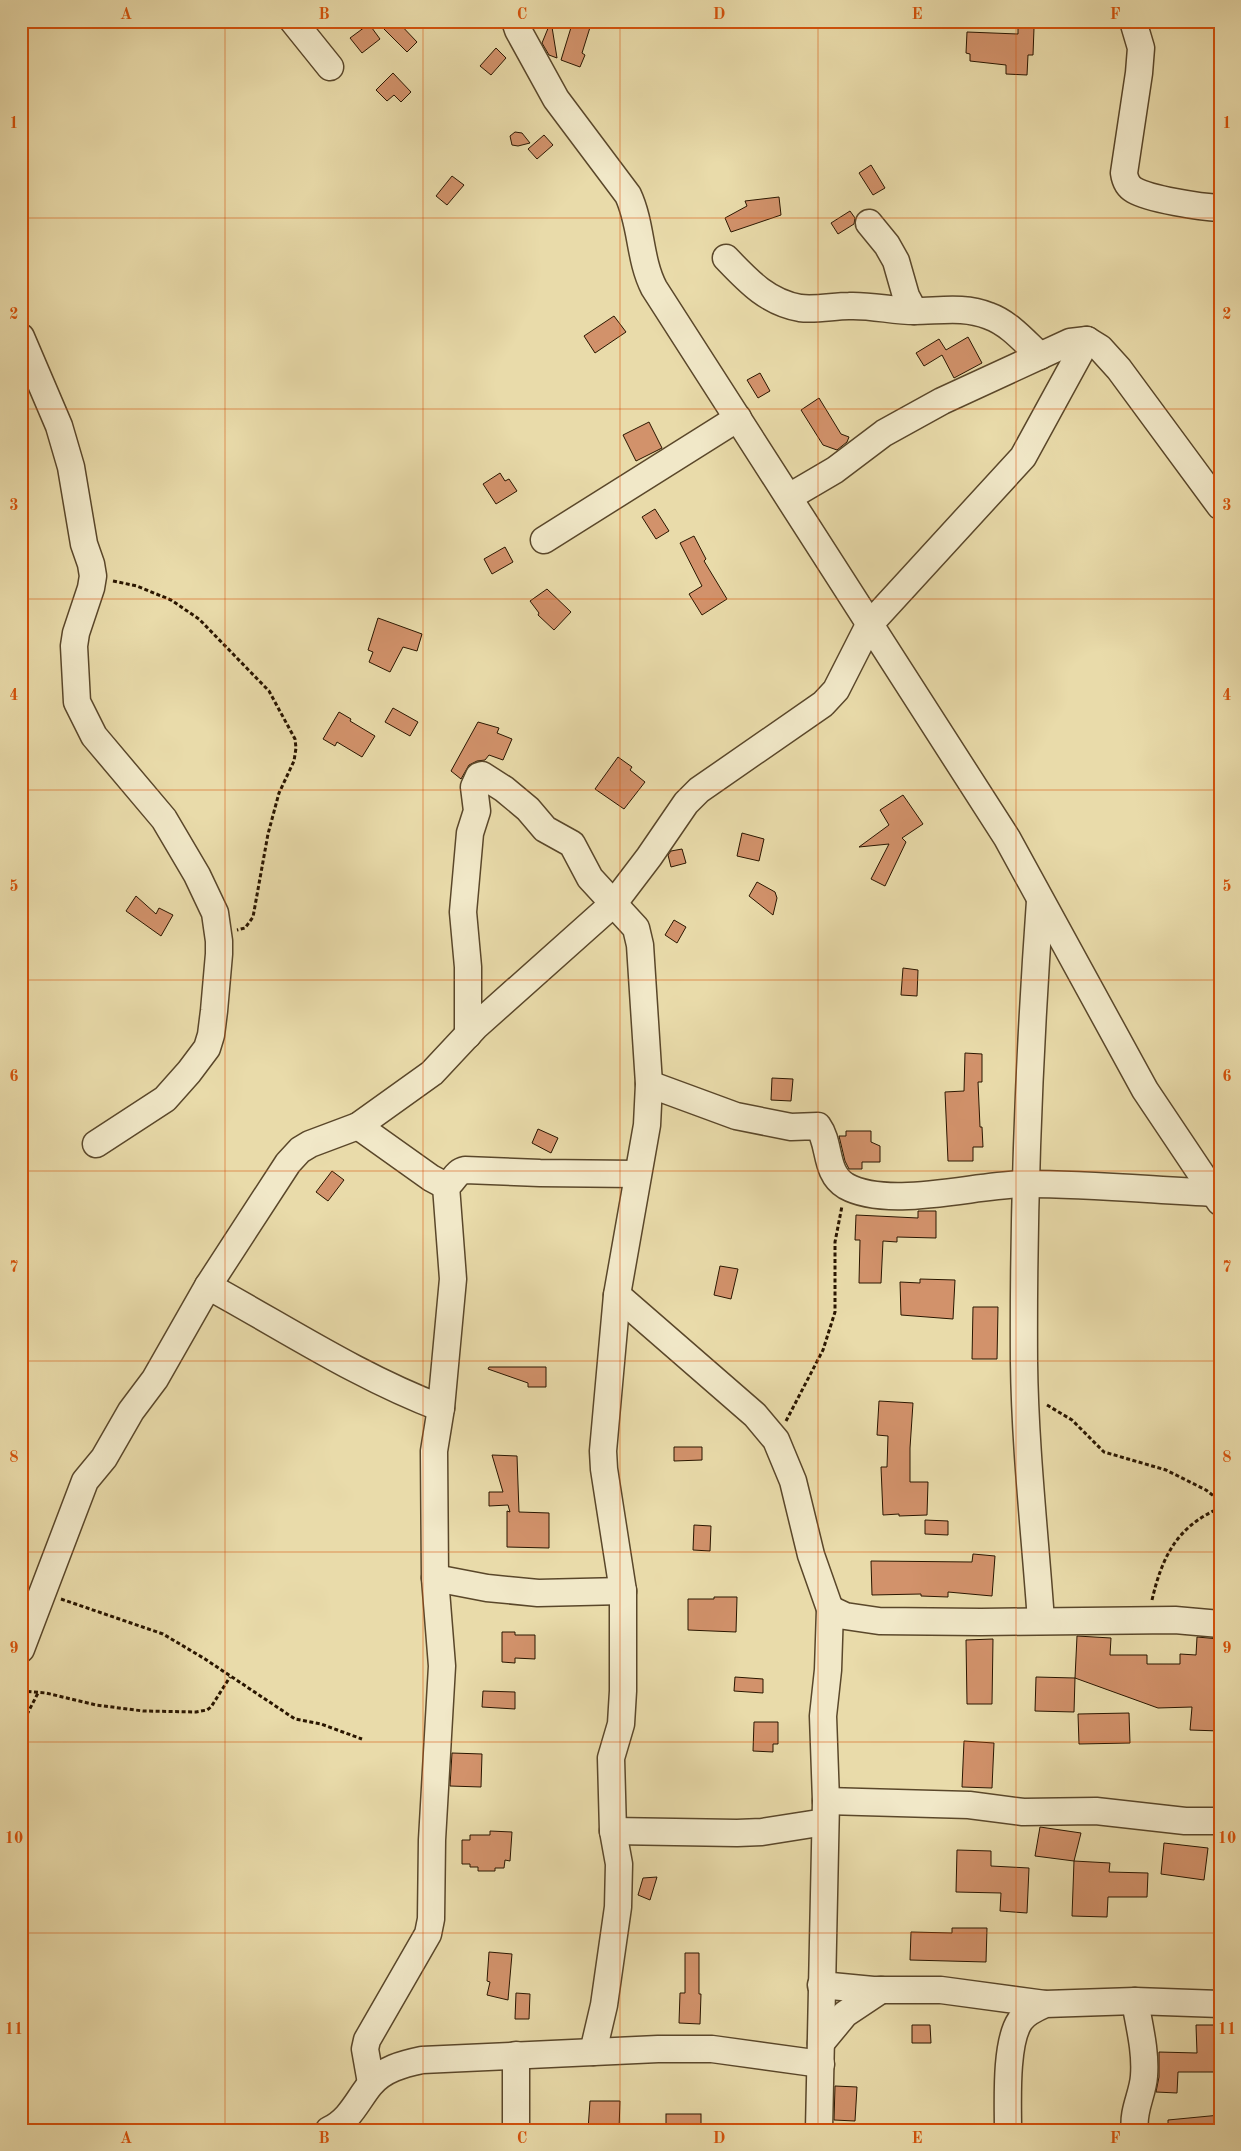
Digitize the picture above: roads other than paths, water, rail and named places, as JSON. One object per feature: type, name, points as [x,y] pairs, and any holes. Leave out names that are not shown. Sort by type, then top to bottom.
[{"type":"street","points":[[293,21],[330,66]]},
{"type":"street","points":[[515,21],[518,30],[556,99],[628,195],[634,207],[650,280],[1006,838],[1145,1090],[1217,1197]]},
{"type":"street","points":[[1133,21],[1141,48],[1124,173],[1126,183],[1145,195],[1220,208]]},
{"type":"street","points":[[869,222],[887,245],[896,261],[904,291],[914,311]]},
{"type":"street","points":[[726,258],[762,293],[775,301],[800,308],[851,306],[914,311],[948,308],[974,311],[991,316],[1005,324],[1040,356]]},
{"type":"street","points":[[21,337],[59,426],[71,467],[84,544],[93,576],[92,588],[76,633],[74,646],[77,702],[94,736],[164,820],[197,875],[215,913],[220,954],[211,1035],[207,1048],[165,1099],[96,1144]]},
{"type":"street","points":[[789,497],[835,470],[893,428],[961,391],[1070,342],[1086,340],[1100,348],[1119,369],[1220,506]]},
{"type":"street","points":[[21,1649],[41,1592],[85,1481],[104,1458],[131,1411],[155,1379],[208,1286],[282,1171],[300,1150],[343,1130],[358,1126],[432,1073],[468,1035],[614,903],[649,857],[686,803],[699,790],[823,704],[836,690],[870,625],[1024,456],[1086,340]]},
{"type":"street","points":[[544,540],[738,418]]},
{"type":"street","points":[[468,1035],[468,967],[463,912],[470,832],[477,810],[474,787],[479,776],[484,775],[536,816],[545,829],[572,844],[590,878],[636,928],[639,936],[649,1084],[647,1125],[617,1295],[603,1451],[604,1469],[623,1591],[622,1716],[611,1758],[613,1831],[619,1864],[618,1907],[604,2005],[593,2052]]},
{"type":"street","points":[[1040,902],[1025,1184],[1026,1398],[1041,1621]]},
{"type":"street","points":[[649,1084],[736,1116],[791,1127],[818,1126],[834,1175],[845,1186],[865,1193],[904,1195],[1025,1184],[1217,1197]]},
{"type":"street","points":[[358,1126],[431,1178],[446,1186]]},
{"type":"street","points":[[446,1186],[456,1174],[465,1170],[638,1174]]},
{"type":"street","points":[[371,2083],[365,2050],[366,2040],[428,1934],[432,1919],[432,1840],[442,1666],[435,1578],[434,1451],[441,1408],[454,1279],[446,1186]]},
{"type":"street","points":[[208,1286],[338,1362],[410,1396],[441,1408]]},
{"type":"street","points":[[617,1295],[755,1415],[776,1440],[793,1481],[811,1555],[830,1608],[828,1670],[822,1716],[825,1811],[819,2130]]},
{"type":"street","points":[[435,1578],[487,1588],[538,1593],[623,1591]]},
{"type":"street","points":[[830,1608],[844,1616],[879,1621],[1174,1620],[1220,1624]]},
{"type":"street","points":[[613,1831],[762,1832],[825,1811],[969,1805],[1023,1812],[1096,1811],[1185,1821],[1220,1821]]},
{"type":"street","points":[[821,1985],[881,1990],[941,1990],[1046,2004],[1135,2001],[1220,2004]]},
{"type":"street","points":[[821,2054],[845,2014],[881,1990]]},
{"type":"street","points":[[1135,2001],[1143,2050],[1144,2077],[1134,2118],[1136,2130]]},
{"type":"street","points":[[1008,2130],[1010,2064],[1015,2032],[1020,2021],[1026,2015],[1046,2004]]},
{"type":"street","points":[[329,2130],[346,2119],[371,2083],[388,2070],[402,2064],[422,2060],[658,2049],[712,2049],[821,2054]]},
{"type":"street","points":[[516,2055],[516,2130]]}]
